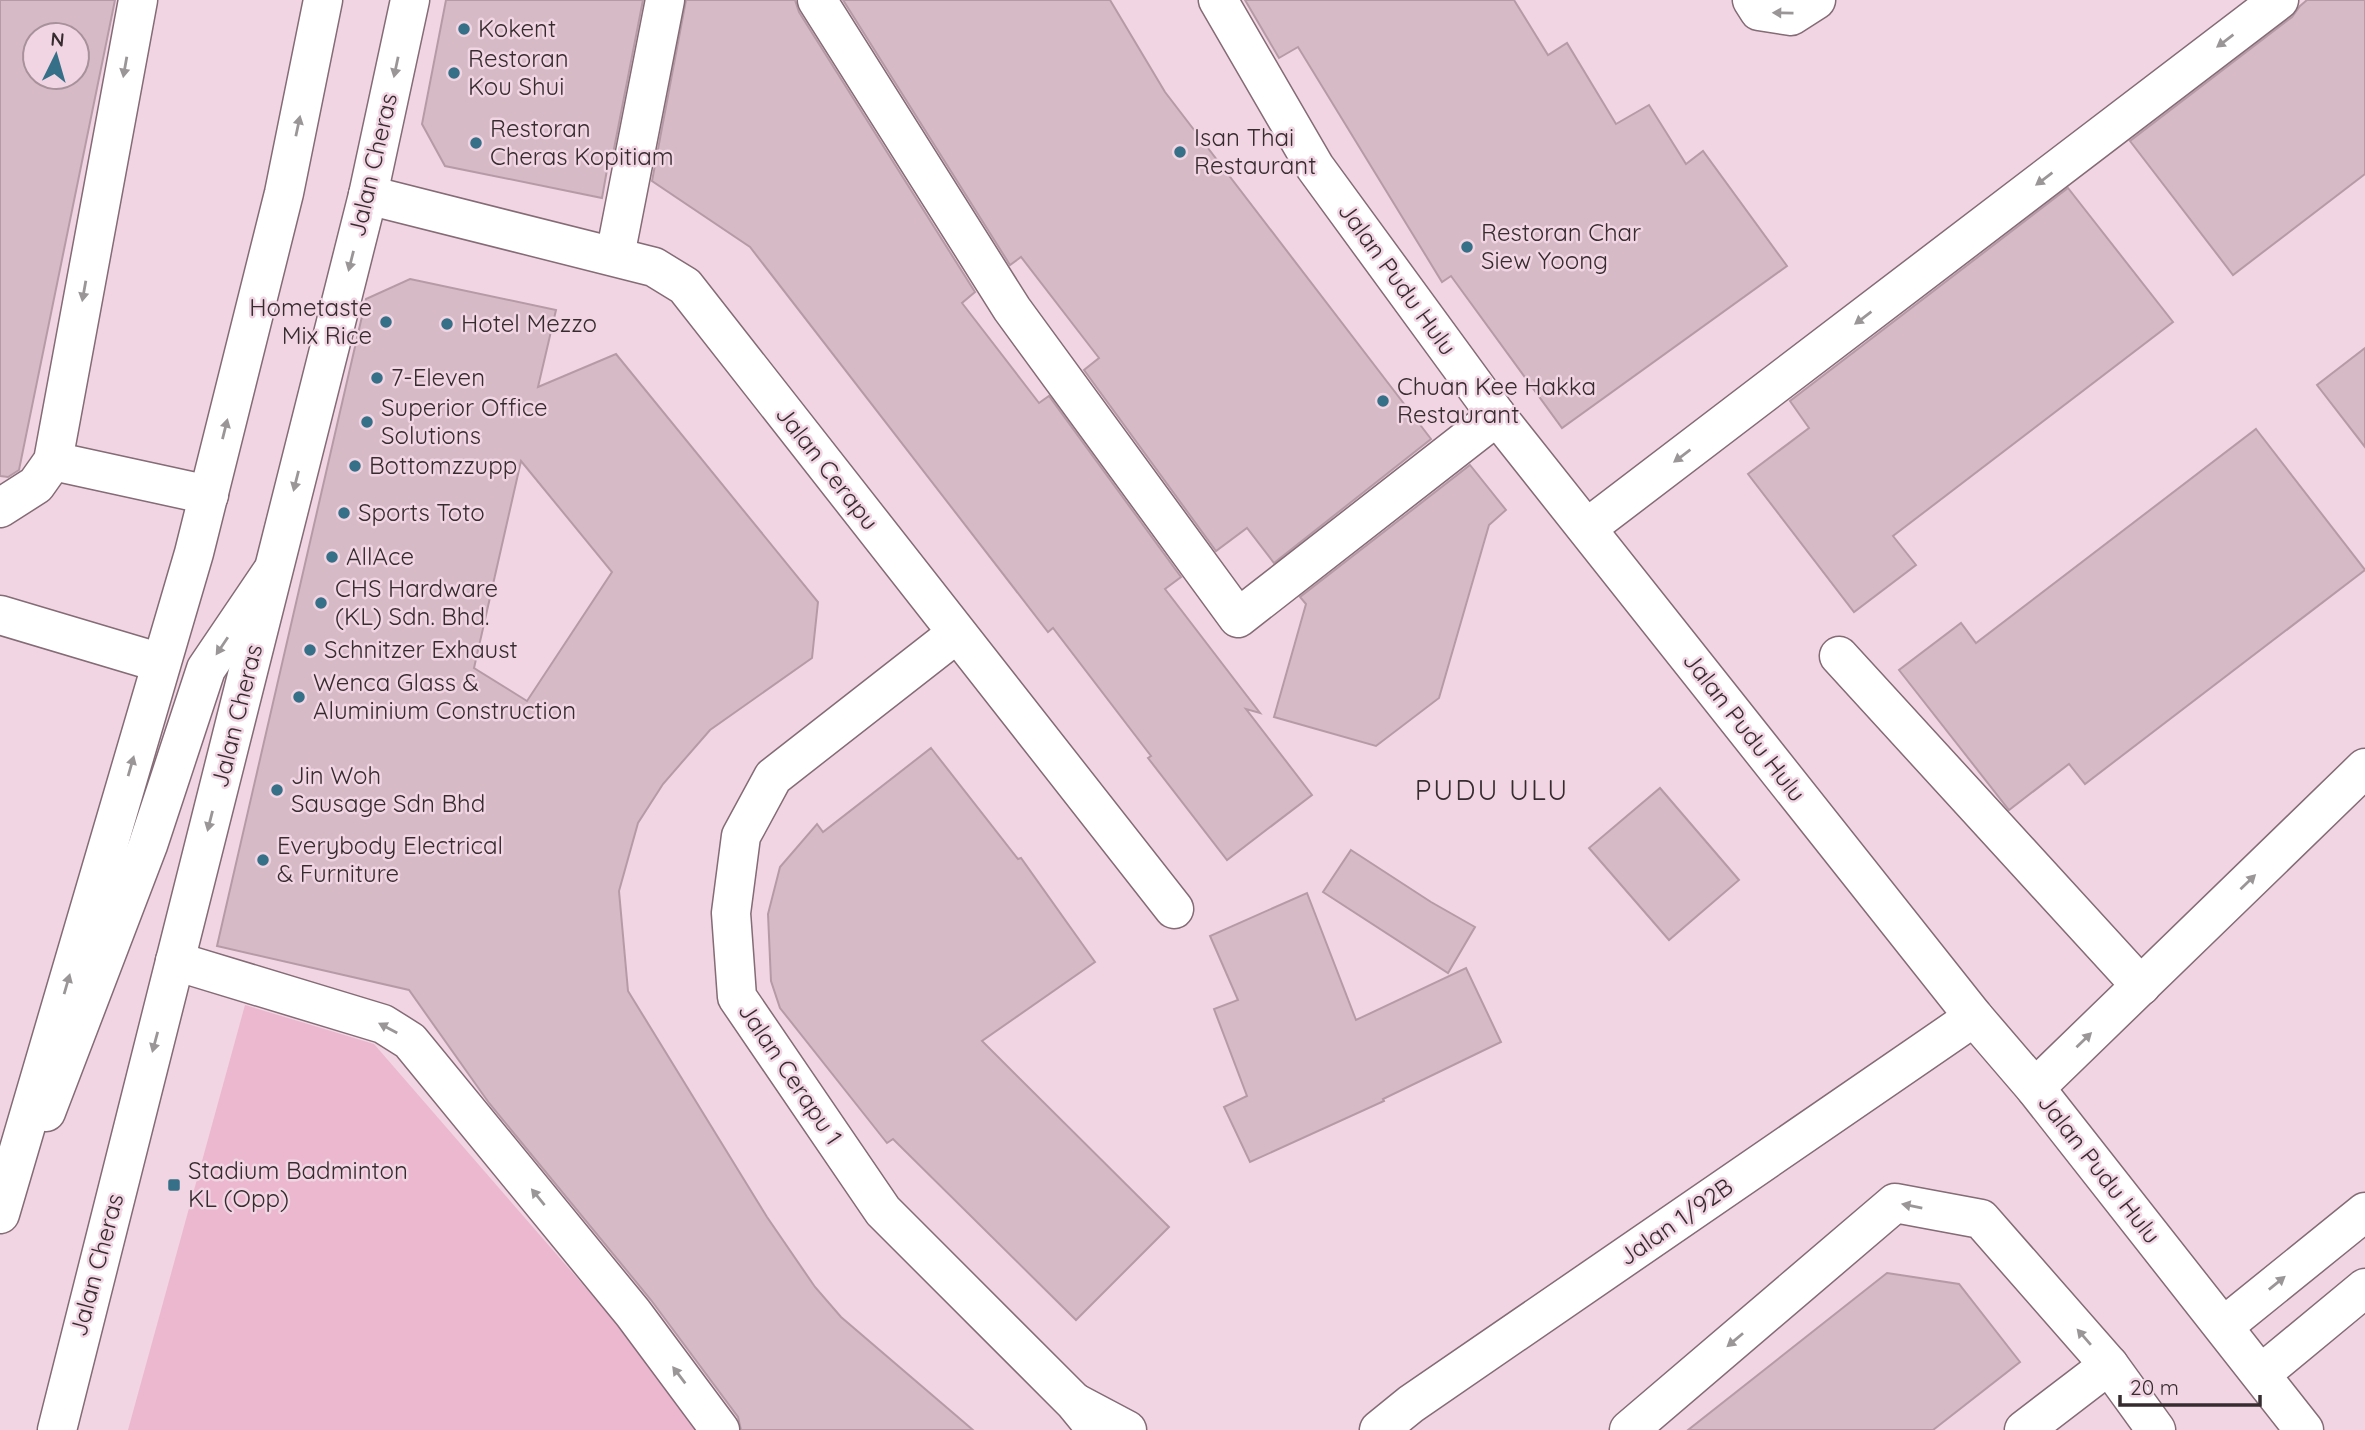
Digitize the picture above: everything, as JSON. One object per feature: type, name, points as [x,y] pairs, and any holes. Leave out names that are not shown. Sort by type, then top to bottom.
[{"type":"street","points":[[0,508],[36,485],[53,461],[138,0]]},
{"type":"street","points":[[0,1214],[194,553],[284,193],[323,0]]},
{"type":"street","name":"Jalan Cheras","points":[[57,1430],[368,195],[410,0]]},
{"type":"street","points":[[615,256],[665,0]]},
{"type":"street","points":[[817,0],[1012,309],[1238,618],[1497,416]]},
{"type":"street","name":"Jalan Pudu Hulu","points":[[1218,0],[1315,167],[1497,416],[1974,1017],[2035,1088],[2304,1430]]},
{"type":"street","points":[[1752,0],[1759,12],[1791,16],[1816,0]]},
{"type":"street","points":[[1587,528],[2279,0]]},
{"type":"street","name":"Jalan Cerapu","points":[[368,195],[654,267],[685,286],[1174,909]]},
{"type":"street","points":[[53,461],[209,495]]},
{"type":"street","points":[[148,845],[194,553]]},
{"type":"street","points":[[0,1232],[148,845],[206,669],[274,569]]},
{"type":"street","points":[[0,615],[161,663]]},
{"type":"street","name":"Jalan Cerapu 1","points":[[956,634],[773,777],[741,836],[731,914],[737,997],[883,1211],[1085,1416],[1127,1430]]},
{"type":"street","points":[[1839,656],[2141,986]]},
{"type":"street","points":[[2035,1088],[2365,768]]},
{"type":"street","points":[[175,961],[383,1024],[410,1041],[633,1313],[720,1430]]},
{"type":"street","name":"Jalan 1/92B","points":[[1380,1430],[1411,1404],[1974,1017]]},
{"type":"street","points":[[1629,1430],[1895,1203],[1981,1219],[2109,1365],[2156,1430]]},
{"type":"street","points":[[2224,1326],[2365,1212]]},
{"type":"street","points":[[2261,1374],[2365,1288]]},
{"type":"street","points":[[28,1430],[73,1360]]},
{"type":"street","points":[[2024,1430],[2109,1365]]},
{"type":"shaded area","points":[[245,1005],[374,1044],[709,1430],[128,1430]]},
{"type":"building","points":[[0,0],[115,0],[19,470],[8,477],[0,476]]},
{"type":"building","points":[[446,0],[643,0],[602,198],[445,166],[422,124]]},
{"type":"building","points":[[686,0],[795,0],[799,12],[975,292],[962,303],[1039,403],[1049,396],[1181,577],[1165,589],[1260,713],[1246,709],[1312,795],[1227,860],[1053,628],[1048,632],[750,247],[652,181]]},
{"type":"building","points":[[843,0],[1110,0],[1165,92],[1431,439],[1274,563],[1247,528],[1216,551],[1084,370],[1099,358],[1021,257],[1010,265]]},
{"type":"building","points":[[1245,0],[1514,0],[1548,55],[1567,43],[1616,124],[1649,105],[1686,164],[1703,151],[1787,266],[1562,428],[1451,276],[1442,282],[1298,47],[1279,58]]},
{"type":"building","points":[[2307,0],[2365,0],[2365,174],[2233,275],[2130,141],[2292,17]]},
{"type":"building","points":[[2068,188],[2173,322],[1893,536],[1916,565],[1854,612],[1748,474],[1809,428],[1790,401]]},
{"type":"building","points":[[410,279],[556,310],[538,387],[616,354],[818,602],[812,658],[710,730],[663,784],[638,823],[619,891],[628,991],[767,1217],[815,1287],[841,1317],[973,1430],[741,1430],[738,1417],[651,1300],[489,1103],[409,990],[217,946],[366,299]],"holes":[[[521,461],[612,572],[527,701],[474,668]]]},
{"type":"building","points":[[2365,348],[2365,447],[2317,385]]},
{"type":"building","points":[[2256,429],[2365,570],[2085,784],[2069,764],[2009,810],[1899,670],[1961,623],[1976,643]]},
{"type":"building","points":[[1470,465],[1506,510],[1489,525],[1439,698],[1376,746],[1274,717],[1306,604],[1300,597]]},
{"type":"building","points":[[931,748],[1018,859],[1021,858],[1095,962],[982,1041],[1169,1227],[1076,1320],[893,1139],[887,1143],[780,1008],[771,981],[768,914],[780,867],[817,824],[823,832]]},
{"type":"building","points":[[1660,788],[1739,880],[1669,940],[1589,848]]},
{"type":"building","points":[[1351,850],[1475,927],[1448,973],[1323,892]]},
{"type":"building","points":[[1307,893],[1356,1020],[1466,968],[1501,1042],[1383,1099],[1384,1101],[1250,1162],[1224,1107],[1247,1096],[1214,1009],[1238,1000],[1210,936]]},
{"type":"building","points":[[1887,1273],[1959,1284],[2020,1362],[1933,1430],[1688,1430]]},
{"type":"place","name":"Kokent","points":[[464,29]]},
{"type":"place","name":"Restoran Kou Shui","points":[[454,73]]},
{"type":"place","name":"Restoran Cheras Kopitiam","points":[[476,143]]},
{"type":"place","name":"Isan Thai Restaurant","points":[[1180,152]]},
{"type":"place","name":"Restoran Char Siew Yoong","points":[[1467,247]]},
{"type":"place","name":"Hometaste Mix Rice","points":[[386,322]]},
{"type":"place","name":"Hotel Mezzo","points":[[447,324]]},
{"type":"place","name":"7-Eleven","points":[[377,378]]},
{"type":"place","name":"Chuan Kee Hakka Restaurant","points":[[1383,401]]},
{"type":"place","name":"Superior Office Solutions","points":[[367,422]]},
{"type":"place","name":"Bottomzzupp","points":[[355,466]]},
{"type":"place","name":"Sports Toto","points":[[344,513]]},
{"type":"place","name":"AllAce","points":[[332,557]]},
{"type":"place","name":"CHS Hardware (KL) Sdn. Bhd.","points":[[321,603]]},
{"type":"place","name":"Schnitzer Exhaust","points":[[310,650]]},
{"type":"place","name":"Wenca Glass & Aluminium Construction","points":[[299,697]]},
{"type":"place","name":"Jin Woh Sausage Sdn Bhd","points":[[277,790]]},
{"type":"place","name":"Everybody Electrical & Furniture","points":[[263,860]]},
{"type":"place","name":"Stadium Badminton KL (Opp)","points":[[174,1185]]},
{"type":"district","name":"PUDU ULU","points":[[1492,790]]}]
